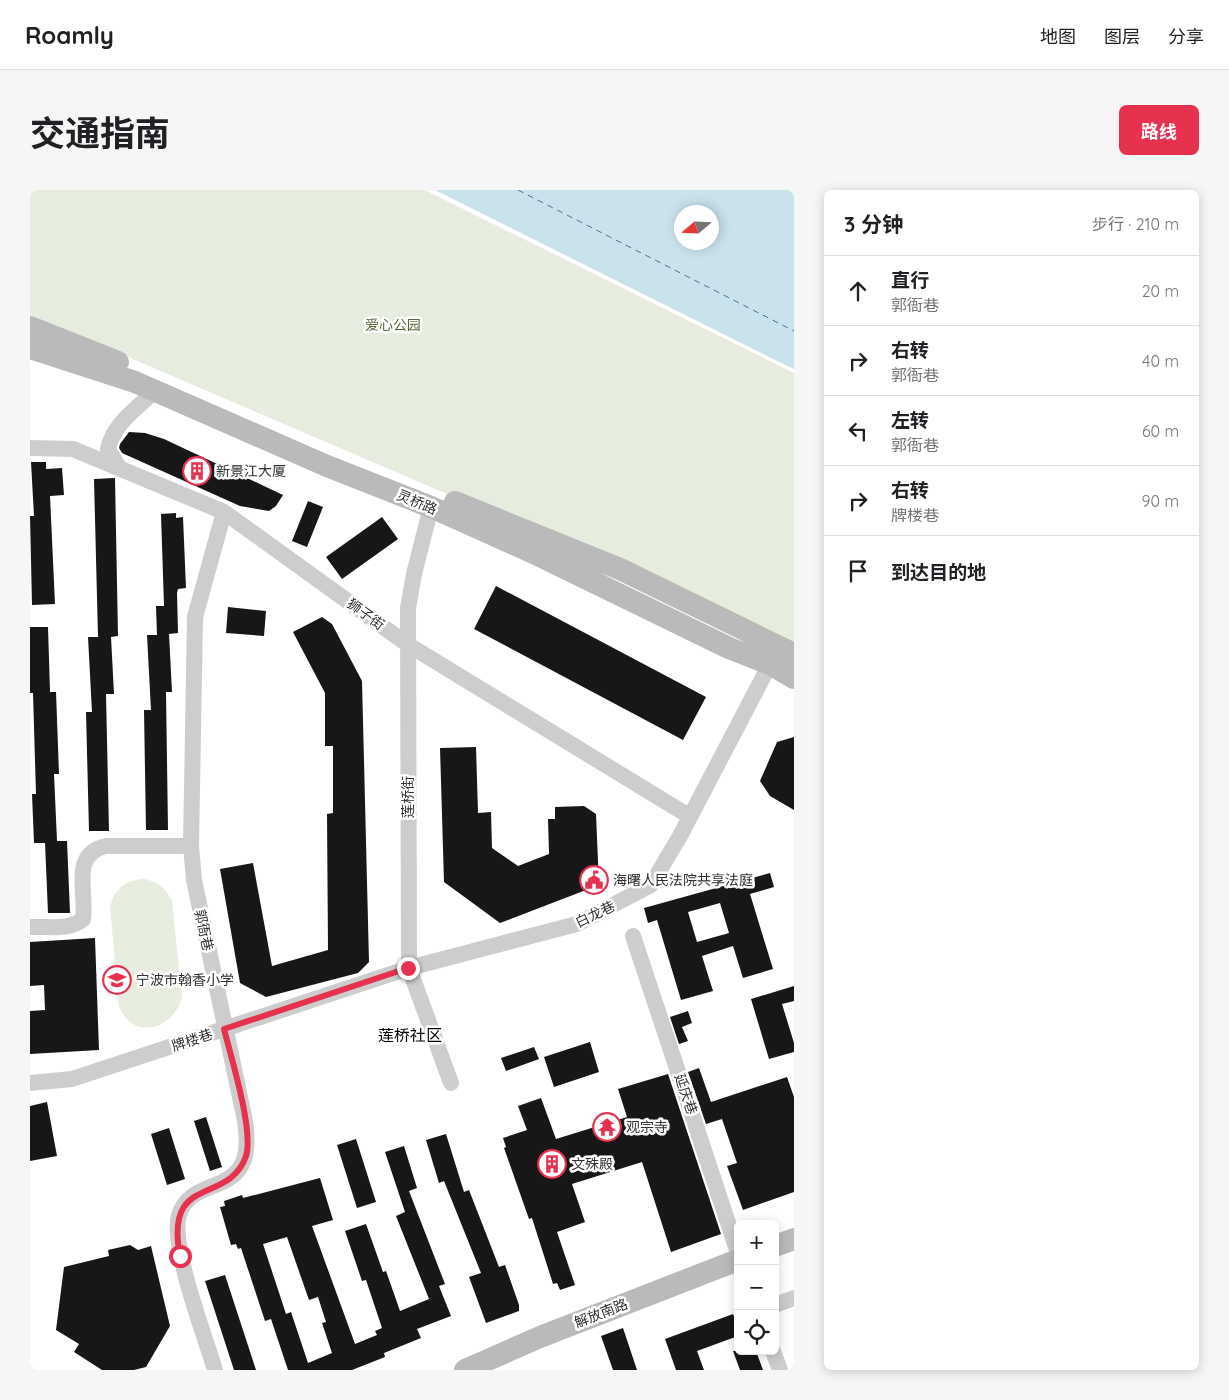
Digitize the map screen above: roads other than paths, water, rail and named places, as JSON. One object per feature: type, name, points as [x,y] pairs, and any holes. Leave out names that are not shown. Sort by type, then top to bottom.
[{"type":"main road","name":"灵桥路","points":[[30,327],[620,569],[794,654]]},
{"type":"main road","name":"灵桥路","points":[[30,348],[136,382],[327,466],[432,507],[538,555],[729,648],[770,664],[794,678]]},
{"type":"main road","points":[[779,1245],[794,1239]]},
{"type":"main road","name":"解放南路","points":[[465,1370],[540,1337],[734,1262]]},
{"type":"street","points":[[120,469],[108,449],[110,440],[115,429],[155,391]]},
{"type":"street","name":"狮子街","points":[[30,448],[73,449],[224,512],[408,644],[689,816]]},
{"type":"street","name":"莲桥街","points":[[432,507],[414,574],[408,608],[408,968],[451,1083]]},
{"type":"street","name":"郭衙巷","points":[[215,1370],[180,1256],[176,1236],[180,1214],[195,1195],[232,1177],[241,1167],[246,1156],[248,1136],[194,880],[191,846],[194,617],[224,512]]},
{"type":"street","name":"白龙巷","points":[[408,968],[577,924],[651,885],[770,664]]},
{"type":"street","points":[[30,927],[65,926],[78,924],[83,919],[82,875],[86,858],[93,849],[106,846],[191,846]]},
{"type":"street","name":"延庆巷","points":[[633,936],[734,1241]]},
{"type":"street","name":"牌楼巷","points":[[30,1082],[72,1079],[408,968]]},
{"type":"street","points":[[779,1304],[794,1298]]},
{"type":"street","points":[[774,1355],[780,1370]]},
{"type":"water","points":[[435,190],[794,190],[794,369],[779,362]]},
{"type":"place","name":"新景江大厦","points":[[197,471]]},
{"type":"place","name":"海曙人民法院共享法庭","points":[[594,880]]},
{"type":"place","name":"宁波市翰香小学","points":[[117,980]]},
{"type":"place","name":"观宗寺","points":[[607,1127]]},
{"type":"place","name":"文殊殿","points":[[552,1164]]},
{"type":"district","name":"莲桥社区","points":[[410,1035]]},
{"type":"park label","name":"爱心公园","points":[[393,325]]}]
